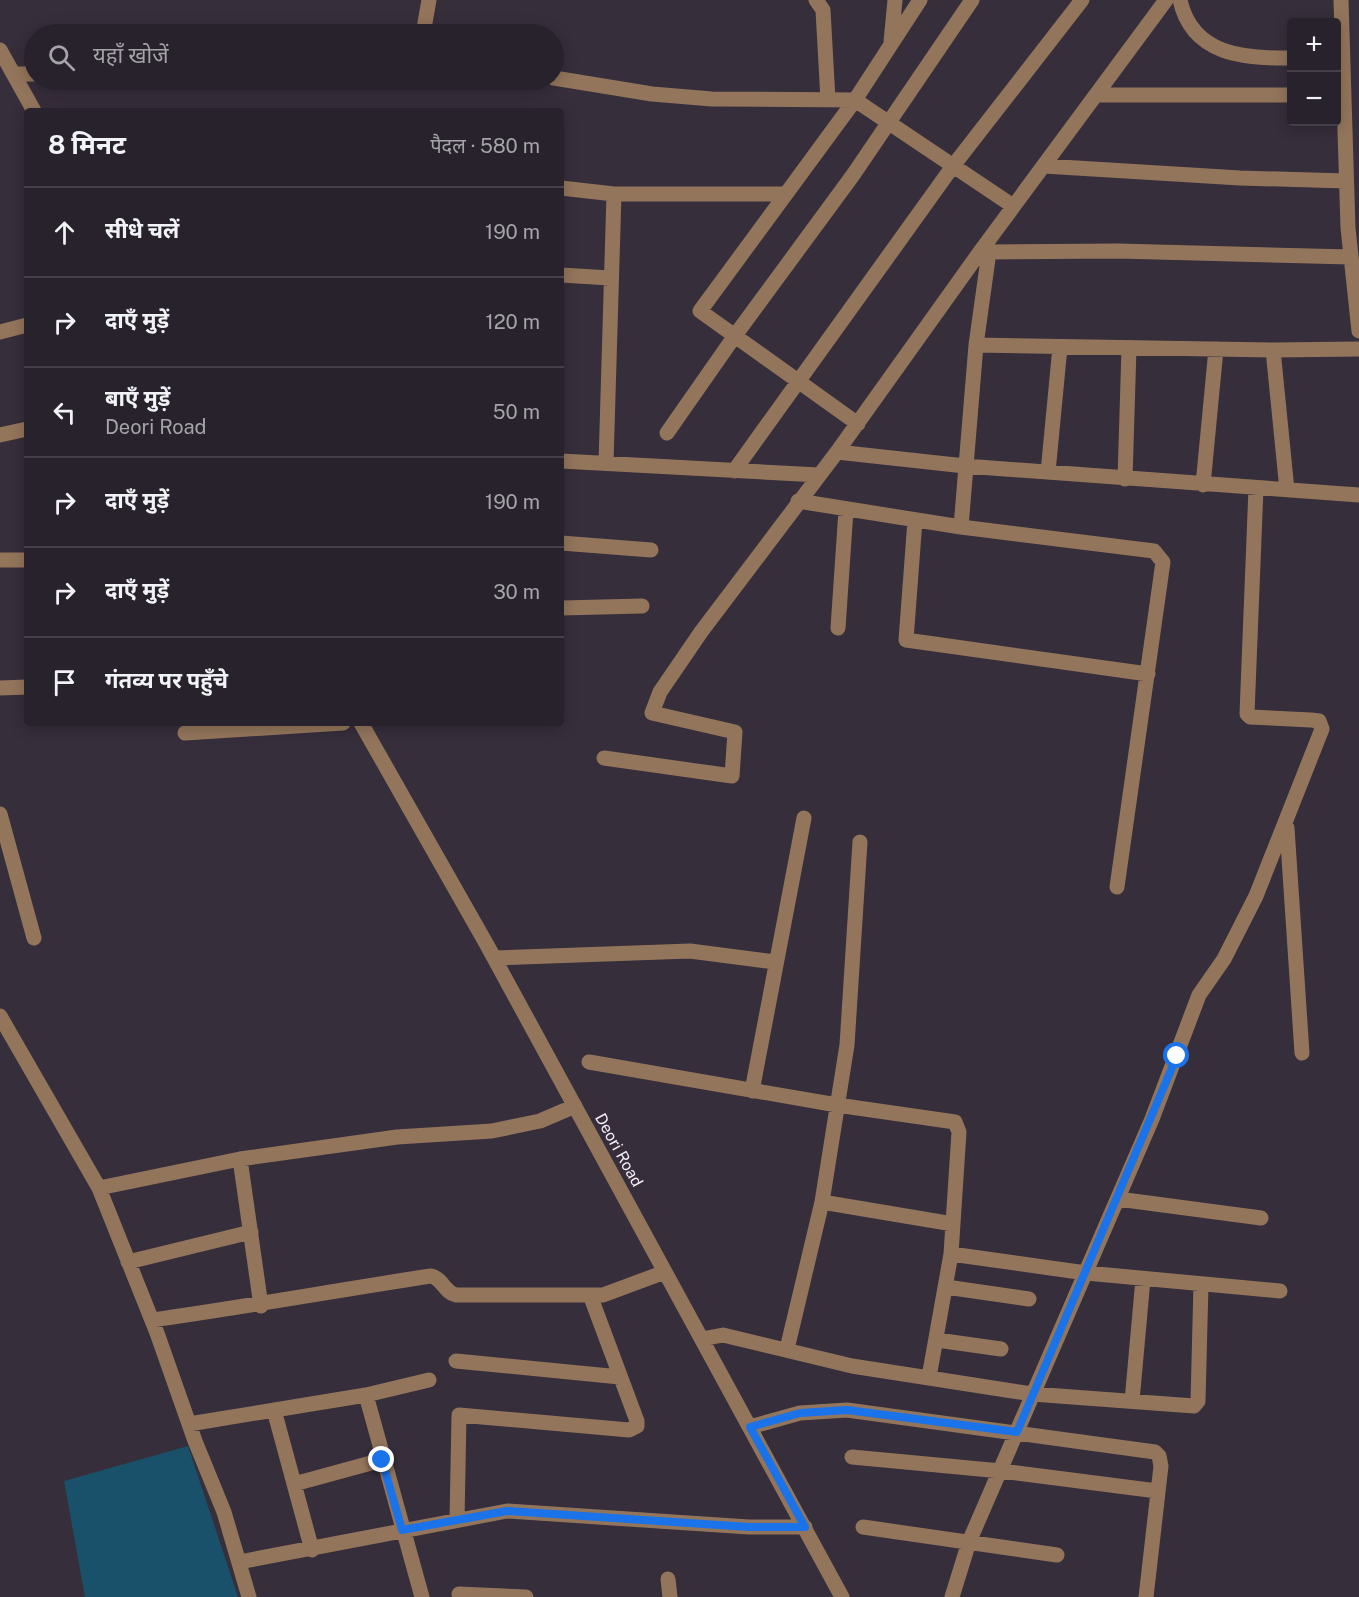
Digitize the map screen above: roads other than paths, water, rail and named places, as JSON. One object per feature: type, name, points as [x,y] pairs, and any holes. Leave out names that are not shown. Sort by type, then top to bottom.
[{"type":"street","points":[[425,24],[429,0]]},
{"type":"street","points":[[816,0],[823,10],[828,100]]},
{"type":"street","points":[[891,42],[895,0]]},
{"type":"street","points":[[858,424],[701,313],[700,309],[855,100],[920,0]]},
{"type":"street","points":[[667,433],[853,175],[972,0]]},
{"type":"street","points":[[734,471],[953,166],[1082,0]]},
{"type":"street","points":[[604,758],[732,776],[735,732],[651,713],[660,692],[701,632],[858,424],[985,250],[1013,206],[1166,0]]},
{"type":"street","points":[[1180,0],[1191,29],[1206,43],[1223,51],[1244,55],[1287,58]]},
{"type":"street","points":[[1340,18],[1341,0]]},
{"type":"street","points":[[0,50],[32,108]]},
{"type":"street","points":[[14,74],[24,74]]},
{"type":"street","points":[[564,80],[652,94],[712,99],[855,100],[890,121],[1013,206]]},
{"type":"street","points":[[1097,95],[1287,95]]},
{"type":"street","points":[[1341,103],[1353,150],[1346,182],[1354,228],[1351,257],[1359,331]]},
{"type":"street","points":[[1044,166],[1346,182]]},
{"type":"street","points":[[564,188],[614,194],[786,194]]},
{"type":"street","points":[[606,463],[614,194]]},
{"type":"street","points":[[985,250],[1351,257]]},
{"type":"street","points":[[961,527],[985,250]]},
{"type":"street","points":[[564,275],[610,278]]},
{"type":"street","points":[[0,332],[24,326]]},
{"type":"street","points":[[976,345],[1216,350],[1359,348]]},
{"type":"street","points":[[1048,472],[1060,347]]},
{"type":"street","points":[[1125,479],[1129,348]]},
{"type":"street","points":[[1203,485],[1216,350]]},
{"type":"street","points":[[1273,350],[1287,489]]},
{"type":"street","points":[[0,435],[24,430]]},
{"type":"street","points":[[837,452],[965,466],[1359,495]]},
{"type":"street","points":[[564,460],[819,475]]},
{"type":"street","points":[[952,1597],[969,1542],[1118,1199],[1177,1056],[1199,995],[1224,959],[1247,914],[1287,822],[1322,725],[1311,720],[1250,717],[1247,714],[1256,488]]},
{"type":"street","points":[[798,501],[961,527],[1154,551],[1159,555],[1163,562],[1117,887]]},
{"type":"street","points":[[838,628],[846,510]]},
{"type":"street","points":[[915,520],[905,637],[909,642],[1148,674]]},
{"type":"street","points":[[564,543],[651,550]]},
{"type":"street","points":[[0,560],[24,561]]},
{"type":"street","points":[[564,609],[642,606]]},
{"type":"street","points":[[0,688],[24,687]]},
{"type":"street","points":[[185,733],[296,726]]},
{"type":"street","name":"Deori Road","points":[[363,726],[494,958],[842,1597]]},
{"type":"street","points":[[0,814],[34,938]]},
{"type":"street","points":[[752,1091],[804,818]]},
{"type":"street","points":[[1287,822],[1302,1053]]},
{"type":"street","points":[[787,1349],[822,1202],[847,1045],[860,842]]},
{"type":"street","points":[[494,958],[690,951],[775,962]]},
{"type":"street","points":[[0,1016],[99,1188],[152,1320],[189,1424],[224,1512],[249,1597]]},
{"type":"street","points":[[589,1062],[837,1106],[955,1122],[959,1132],[951,1254],[929,1377]]},
{"type":"street","points":[[99,1188],[240,1159],[397,1137],[492,1131],[540,1121],[574,1106]]},
{"type":"street","points":[[240,1159],[261,1306]]},
{"type":"street","points":[[1118,1199],[1261,1218]]},
{"type":"street","points":[[822,1202],[953,1224]]},
{"type":"street","points":[[128,1262],[251,1232]]},
{"type":"street","points":[[951,1254],[1086,1273],[1280,1291]]},
{"type":"street","points":[[152,1320],[261,1306],[324,1292],[431,1276],[438,1279],[445,1289],[456,1295],[603,1295],[665,1272]]},
{"type":"street","points":[[1132,1401],[1143,1279]]},
{"type":"street","points":[[702,1339],[723,1335],[852,1366],[1032,1394],[1197,1404],[1201,1284]]},
{"type":"street","points":[[946,1287],[1029,1299]]},
{"type":"street","points":[[457,1520],[459,1415],[633,1429],[638,1421],[590,1295]]},
{"type":"street","points":[[937,1340],[1001,1349]]},
{"type":"street","points":[[456,1361],[620,1377]]},
{"type":"street","points":[[189,1424],[366,1395],[429,1380]]},
{"type":"street","points":[[366,1395],[382,1460],[422,1597]]},
{"type":"street","points":[[274,1410],[312,1550]]},
{"type":"street","points":[[750,1427],[800,1413],[847,1410],[1155,1452],[1161,1461],[1146,1597]]},
{"type":"street","points":[[852,1457],[1001,1471],[1157,1491]]},
{"type":"street","points":[[294,1484],[382,1460]]},
{"type":"street","points":[[239,1563],[507,1511],[749,1527],[805,1527]]},
{"type":"street","points":[[863,1527],[1057,1555]]},
{"type":"street","points":[[669,1579],[670,1597]]},
{"type":"street","points":[[459,1594],[526,1597]]},
{"type":"water","points":[[188,1446],[238,1597],[85,1597],[64,1481]]}]
